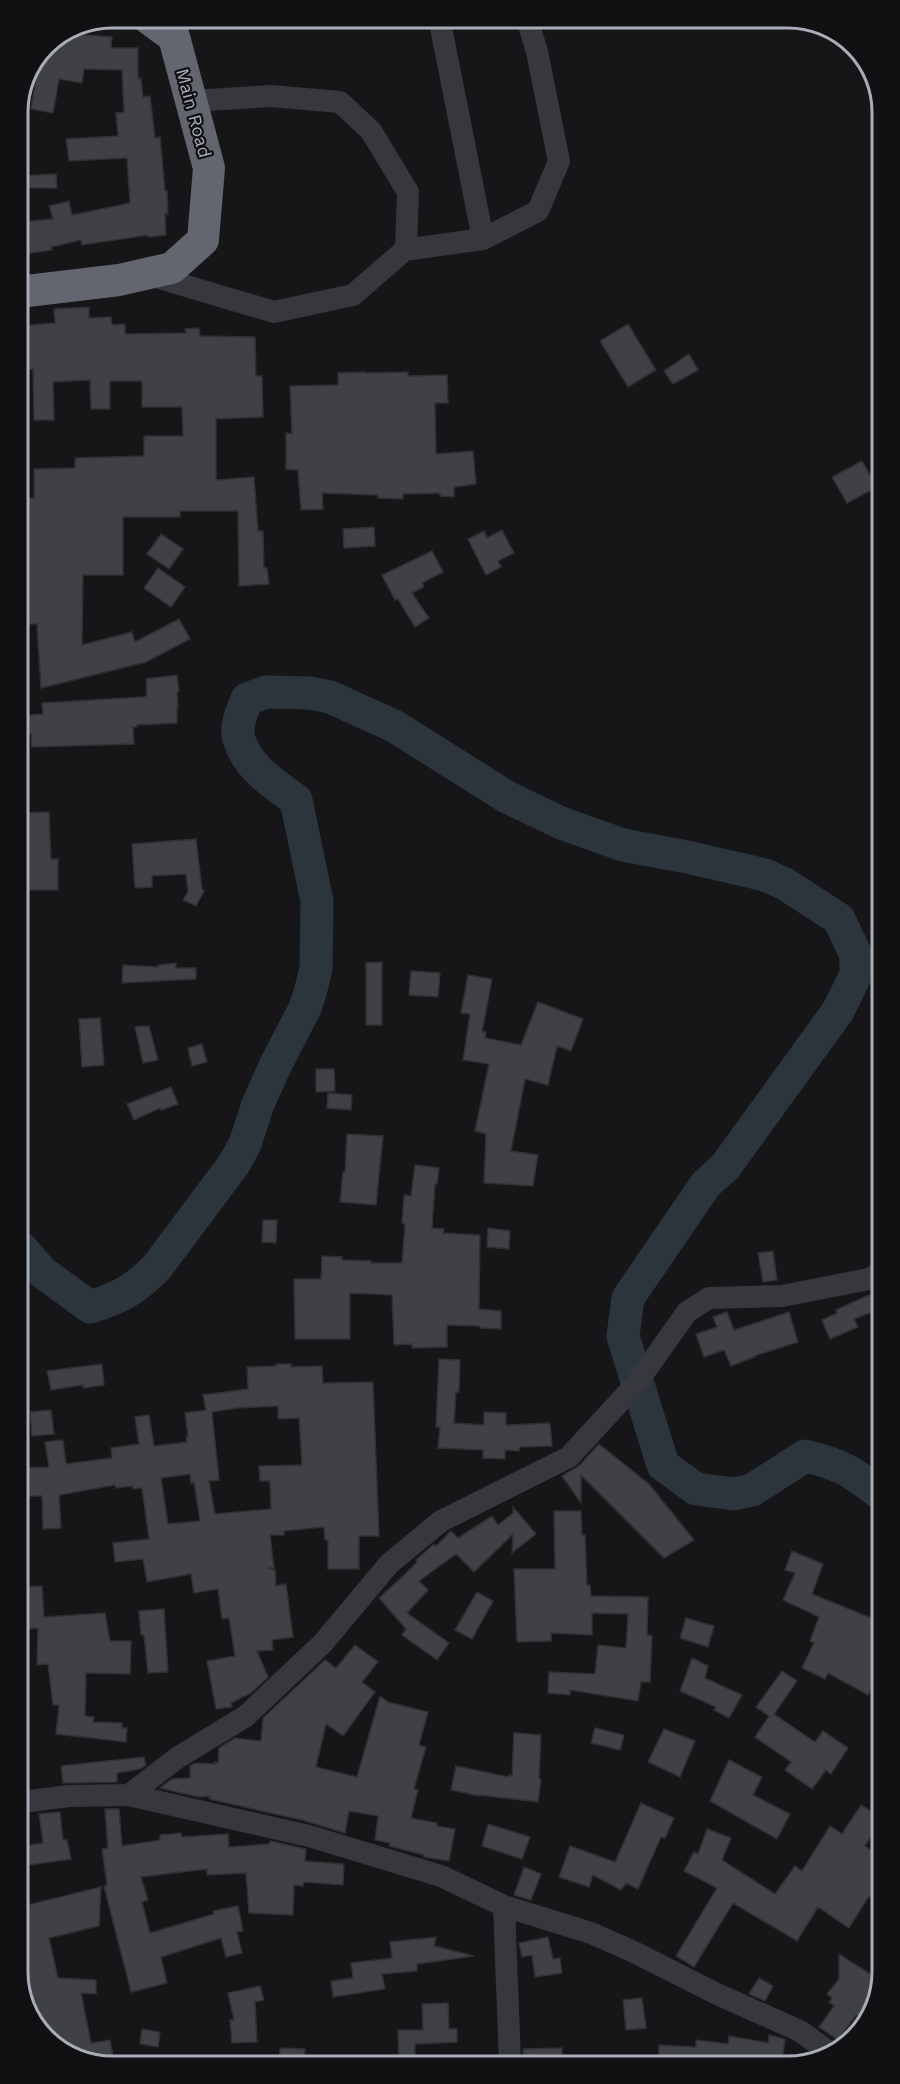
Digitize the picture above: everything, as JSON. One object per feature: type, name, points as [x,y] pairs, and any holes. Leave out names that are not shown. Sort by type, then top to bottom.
[{"type":"highway","name":"Main Road","points":[[29,291],[119,280],[172,268],[203,240],[209,168],[174,37],[162,28]]},
{"type":"street","points":[[441,28],[483,239]]},
{"type":"street","points":[[404,250],[483,239],[538,211],[559,161],[530,29]]},
{"type":"street","points":[[145,274],[274,312],[353,295],[406,249],[408,192],[371,131],[340,102],[271,96],[191,101]]},
{"type":"street","points":[[129,1795],[177,1758],[246,1716],[323,1643],[389,1564],[441,1521],[569,1457],[636,1384],[687,1312],[709,1298],[782,1296],[872,1277]]},
{"type":"street","points":[[28,1801],[69,1796],[129,1795],[309,1836],[441,1876],[504,1906],[591,1933],[634,1952],[717,1994],[800,2031],[822,2047]]},
{"type":"street","points":[[504,1906],[510,2056]]},
{"type":"building","points":[[82,35],[112,37],[111,48],[138,48],[138,79],[141,78],[143,97],[150,96],[155,138],[160,137],[165,191],[167,191],[166,235],[148,237],[148,235],[82,245],[81,240],[51,247],[52,250],[29,253],[29,221],[53,219],[49,206],[69,201],[72,215],[130,203],[127,158],[69,161],[66,139],[118,136],[116,113],[124,112],[122,70],[84,69],[82,83],[59,79],[53,113],[31,109],[37,76],[46,61],[66,43]]},
{"type":"building","points":[[56,174],[57,188],[29,188],[29,175]]},
{"type":"building","points":[[89,307],[89,318],[111,317],[112,325],[125,324],[125,334],[186,333],[185,329],[199,328],[200,336],[255,337],[256,376],[262,376],[263,417],[216,419],[216,480],[254,477],[258,531],[263,531],[264,568],[267,568],[269,584],[239,586],[238,511],[180,511],[180,517],[123,517],[123,575],[83,575],[82,645],[132,632],[135,642],[179,619],[190,639],[146,662],[41,688],[37,624],[29,624],[29,498],[34,498],[34,469],[75,468],[75,458],[144,456],[144,436],[183,436],[182,407],[142,407],[142,381],[110,381],[110,409],[91,409],[90,380],[53,382],[54,420],[34,420],[33,369],[29,369],[29,325],[55,323],[54,309]]},
{"type":"building","points":[[628,324],[656,370],[628,387],[600,341]]},
{"type":"building","points":[[689,354],[698,370],[673,384],[664,371]]},
{"type":"building","points":[[408,372],[408,376],[447,375],[448,403],[435,403],[436,454],[473,451],[476,484],[454,487],[454,497],[440,496],[440,493],[403,494],[403,499],[378,498],[378,495],[322,493],[323,509],[301,510],[298,470],[286,469],[286,433],[292,434],[290,386],[338,385],[338,373]]},
{"type":"building","points":[[862,461],[872,478],[872,490],[847,503],[832,477]]},
{"type":"building","points":[[374,527],[375,546],[344,548],[343,529]]},
{"type":"building","points":[[502,530],[514,553],[498,561],[501,567],[486,575],[468,539],[484,531],[487,538]]},
{"type":"building","points":[[161,534],[183,549],[169,569],[147,554]]},
{"type":"building","points":[[432,551],[443,572],[422,583],[424,587],[412,593],[429,618],[415,627],[398,599],[395,600],[382,575]]},
{"type":"building","points":[[158,568],[185,587],[171,607],[144,588]]},
{"type":"building","points":[[177,675],[179,691],[177,692],[177,723],[137,725],[133,727],[134,744],[32,747],[31,734],[29,734],[29,715],[43,714],[42,703],[144,697],[147,695],[146,679]]},
{"type":"building","points":[[49,812],[51,859],[58,859],[58,890],[29,890],[29,813]]},
{"type":"building","points":[[196,839],[204,891],[196,906],[183,900],[188,892],[186,874],[152,876],[152,887],[135,888],[132,844]]},
{"type":"building","points":[[382,962],[382,1025],[366,1025],[366,963]]},
{"type":"building","points":[[176,963],[176,968],[196,968],[196,979],[122,983],[123,965],[158,967],[158,965]]},
{"type":"building","points":[[411,971],[440,973],[438,997],[409,995]]},
{"type":"building","points":[[468,975],[492,979],[482,1032],[486,1032],[485,1038],[521,1045],[538,1002],[583,1019],[571,1051],[557,1046],[548,1085],[525,1079],[511,1151],[538,1155],[533,1186],[484,1183],[486,1134],[475,1131],[489,1064],[463,1060],[470,1014],[461,1013]]},
{"type":"building","points":[[100,1018],[104,1065],[82,1067],[79,1019]]},
{"type":"building","points":[[149,1026],[158,1060],[143,1063],[135,1027]]},
{"type":"building","points":[[202,1044],[207,1062],[192,1066],[188,1048]]},
{"type":"building","points":[[316,1069],[334,1069],[335,1091],[316,1092]]},
{"type":"building","points":[[171,1087],[178,1104],[161,1110],[160,1108],[134,1120],[127,1104]]},
{"type":"building","points":[[328,1093],[352,1095],[351,1110],[327,1108]]},
{"type":"building","points":[[347,1134],[383,1136],[376,1205],[340,1202],[343,1172],[345,1172]]},
{"type":"building","points":[[415,1165],[439,1168],[437,1184],[435,1184],[432,1228],[444,1229],[443,1233],[480,1235],[479,1309],[501,1311],[501,1329],[447,1325],[447,1347],[412,1348],[412,1344],[394,1345],[392,1295],[350,1293],[350,1339],[295,1339],[294,1279],[321,1279],[322,1256],[342,1257],[342,1260],[371,1261],[371,1263],[402,1263],[405,1224],[402,1223],[404,1195],[411,1196]]},
{"type":"building","points":[[263,1220],[277,1220],[276,1243],[262,1242]]},
{"type":"building","points":[[488,1228],[510,1231],[509,1249],[487,1247]]},
{"type":"building","points":[[773,1251],[777,1280],[763,1282],[758,1253]]},
{"type":"building","points":[[872,1294],[872,1312],[854,1319],[858,1327],[830,1339],[822,1320],[837,1313],[836,1310]]},
{"type":"building","points":[[727,1312],[734,1330],[789,1312],[798,1342],[731,1366],[724,1350],[704,1357],[696,1334],[717,1327],[713,1317]]},
{"type":"building","points":[[439,1359],[460,1360],[459,1392],[456,1392],[454,1423],[484,1425],[484,1412],[506,1413],[506,1425],[550,1423],[552,1446],[520,1447],[519,1451],[505,1450],[505,1459],[483,1458],[483,1450],[438,1448],[440,1427],[436,1427]]},
{"type":"building","points":[[102,1364],[104,1385],[83,1388],[83,1385],[51,1390],[47,1371]]},
{"type":"building","points":[[276,1364],[291,1364],[291,1367],[322,1366],[323,1383],[373,1382],[379,1536],[359,1536],[359,1569],[328,1569],[328,1540],[325,1540],[324,1527],[284,1531],[284,1535],[270,1535],[274,1568],[268,1568],[275,1570],[276,1586],[286,1584],[293,1637],[272,1640],[273,1650],[257,1651],[268,1677],[251,1693],[231,1703],[232,1707],[216,1709],[207,1661],[235,1656],[229,1618],[222,1619],[218,1589],[194,1593],[191,1574],[147,1582],[143,1559],[115,1562],[113,1543],[149,1539],[142,1488],[133,1489],[132,1486],[116,1488],[115,1485],[59,1495],[61,1528],[43,1529],[42,1496],[28,1496],[28,1468],[49,1467],[45,1442],[63,1440],[66,1464],[112,1458],[111,1448],[139,1444],[135,1417],[149,1415],[154,1446],[187,1442],[185,1413],[206,1410],[203,1395],[248,1389],[247,1367],[276,1366]],"holes":[[[278,1406],[278,1419],[299,1418],[302,1465],[259,1466],[260,1481],[270,1481],[271,1509],[215,1514],[209,1481],[219,1480],[212,1412]],[[190,1474],[191,1483],[194,1482],[200,1521],[168,1524],[161,1478]]]},
{"type":"building","points":[[51,1410],[54,1434],[32,1436],[30,1412]]},
{"type":"building","points":[[599,1444],[649,1484],[694,1540],[664,1558],[581,1475],[581,1503],[562,1476],[579,1466]]},
{"type":"building","points":[[513,1507],[536,1534],[512,1553],[513,1534],[474,1572],[456,1554],[419,1581],[428,1590],[407,1613],[449,1643],[437,1660],[402,1635],[406,1629],[379,1598],[417,1562],[416,1560],[434,1544],[436,1546],[451,1531],[458,1538],[492,1516],[498,1525],[513,1513]]},
{"type":"building","points":[[554,1511],[581,1511],[582,1535],[585,1535],[587,1585],[590,1585],[591,1596],[648,1597],[647,1635],[652,1636],[650,1682],[641,1682],[638,1701],[570,1690],[570,1695],[548,1693],[549,1672],[595,1674],[598,1645],[626,1648],[628,1614],[592,1613],[592,1635],[551,1633],[551,1641],[517,1642],[514,1569],[555,1569]]},
{"type":"building","points":[[792,1551],[823,1564],[812,1594],[872,1618],[872,1688],[868,1695],[828,1673],[825,1679],[802,1668],[814,1643],[810,1641],[819,1617],[783,1600],[795,1573],[785,1570]]},
{"type":"building","points":[[42,1586],[44,1617],[105,1613],[110,1641],[131,1641],[130,1674],[86,1673],[85,1716],[94,1717],[93,1722],[122,1723],[122,1728],[127,1728],[126,1742],[56,1734],[59,1705],[53,1705],[48,1664],[37,1665],[38,1628],[28,1629],[28,1587]]},
{"type":"building","points":[[477,1592],[493,1601],[472,1639],[455,1630]]},
{"type":"building","points":[[164,1609],[168,1672],[148,1673],[139,1611]]},
{"type":"building","points":[[686,1618],[714,1626],[708,1647],[680,1638]]},
{"type":"building","points":[[355,1645],[378,1662],[362,1682],[375,1692],[343,1736],[326,1724],[316,1767],[357,1777],[380,1696],[388,1702],[428,1712],[419,1745],[426,1747],[414,1789],[418,1790],[411,1818],[455,1829],[449,1861],[424,1857],[424,1855],[389,1846],[390,1843],[375,1840],[378,1816],[349,1811],[345,1833],[302,1820],[209,1799],[210,1796],[198,1797],[160,1788],[172,1779],[190,1778],[190,1766],[195,1763],[218,1763],[219,1748],[235,1738],[261,1741],[263,1718],[325,1660],[336,1668]]},
{"type":"building","points":[[692,1658],[708,1666],[705,1678],[742,1695],[729,1718],[714,1710],[716,1707],[680,1691]]},
{"type":"building","points":[[782,1671],[797,1681],[774,1714],[815,1742],[823,1731],[848,1748],[831,1774],[826,1770],[812,1789],[785,1770],[791,1762],[755,1737],[769,1716],[756,1707]]},
{"type":"building","points":[[595,1728],[624,1735],[620,1750],[591,1743]]},
{"type":"building","points":[[664,1729],[695,1741],[680,1777],[648,1762]]},
{"type":"building","points":[[514,1733],[541,1735],[539,1779],[541,1779],[538,1802],[480,1796],[451,1790],[456,1766],[512,1776]]},
{"type":"building","points":[[144,1757],[146,1765],[140,1769],[117,1773],[117,1782],[63,1783],[61,1766]]},
{"type":"building","points":[[729,1760],[762,1777],[753,1795],[790,1814],[777,1839],[710,1801]]},
{"type":"building","points":[[641,1803],[674,1818],[665,1838],[661,1837],[638,1889],[626,1883],[621,1890],[593,1875],[589,1887],[559,1877],[570,1846],[615,1862]]},
{"type":"building","points":[[861,1805],[872,1812],[872,1834],[865,1846],[872,1851],[872,1898],[869,1896],[849,1928],[818,1907],[797,1941],[733,1903],[694,1967],[676,1956],[717,1888],[684,1871],[694,1852],[698,1854],[707,1829],[731,1838],[722,1860],[775,1894],[795,1866],[802,1871],[830,1826],[842,1834]]},
{"type":"building","points":[[105,1809],[119,1809],[122,1846],[160,1840],[160,1835],[181,1833],[182,1837],[228,1834],[229,1847],[269,1844],[270,1841],[306,1849],[305,1861],[344,1864],[343,1885],[304,1882],[303,1886],[294,1885],[293,1915],[249,1913],[246,1873],[207,1875],[207,1869],[141,1877],[148,1900],[142,1902],[150,1933],[214,1914],[213,1911],[238,1906],[243,1931],[237,1932],[242,1953],[226,1957],[221,1938],[161,1957],[167,1983],[131,1992],[104,1886],[107,1885],[102,1849],[108,1848]]},
{"type":"building","points":[[60,1812],[63,1840],[67,1840],[71,1859],[28,1865],[28,1845],[43,1843],[39,1814]]},
{"type":"building","points":[[488,1824],[530,1837],[522,1859],[482,1846]]},
{"type":"building","points":[[524,1867],[541,1874],[531,1900],[514,1895]]},
{"type":"building","points":[[101,1887],[99,1926],[49,1938],[58,1978],[96,1980],[96,1994],[81,1993],[91,2043],[110,2040],[113,2055],[86,2051],[61,2038],[46,2023],[37,2008],[30,1989],[28,1971],[28,1905]]},
{"type":"building","points":[[436,1937],[434,1946],[474,1956],[417,1964],[417,1971],[382,1974],[385,1989],[333,1997],[331,1981],[353,1978],[351,1963],[392,1958],[390,1942]]},
{"type":"building","points":[[548,1937],[553,1959],[560,1958],[562,1973],[535,1977],[532,1955],[522,1957],[519,1943]]},
{"type":"building","points":[[839,1954],[872,1975],[869,1993],[863,2008],[837,2039],[819,2027],[834,2006],[829,2002],[832,1998],[827,1994],[839,1979]]},
{"type":"building","points":[[759,1978],[773,1986],[765,2001],[749,1994]]},
{"type":"building","points":[[260,1986],[264,2000],[255,2002],[257,2042],[232,2043],[230,2020],[234,2020],[228,1993]]},
{"type":"building","points":[[642,1998],[646,2028],[626,2030],[623,2000]]},
{"type":"building","points":[[448,2003],[449,2029],[457,2029],[457,2042],[415,2044],[415,2055],[399,2055],[398,2030],[423,2030],[422,2004]]},
{"type":"building","points":[[142,2029],[160,2032],[158,2047],[140,2044]]},
{"type":"building","points":[[769,2035],[785,2039],[783,2056],[658,2056],[659,2045],[696,2047],[696,2040],[728,2044],[729,2036],[768,2043]]},
{"type":"building","points":[[280,2048],[305,2049],[305,2055],[280,2055]]},
{"type":"building","points":[[562,2048],[562,2056],[523,2056],[523,2049]]},
{"type":"waterway","points":[[28,1256],[42,1272],[90,1307],[126,1292],[157,1267],[234,1164],[245,1144],[258,1104],[305,1008],[311,989],[316,969],[317,901],[296,800],[262,774],[248,758],[239,739],[238,724],[247,699],[266,692],[310,693],[330,697],[394,726],[507,797],[561,823],[623,845],[765,875],[785,884],[839,919],[856,955],[856,974],[838,1011],[725,1167],[706,1184],[628,1298],[623,1336],[663,1465],[696,1489],[734,1494],[752,1490],[805,1456],[846,1470],[872,1487]]}]
